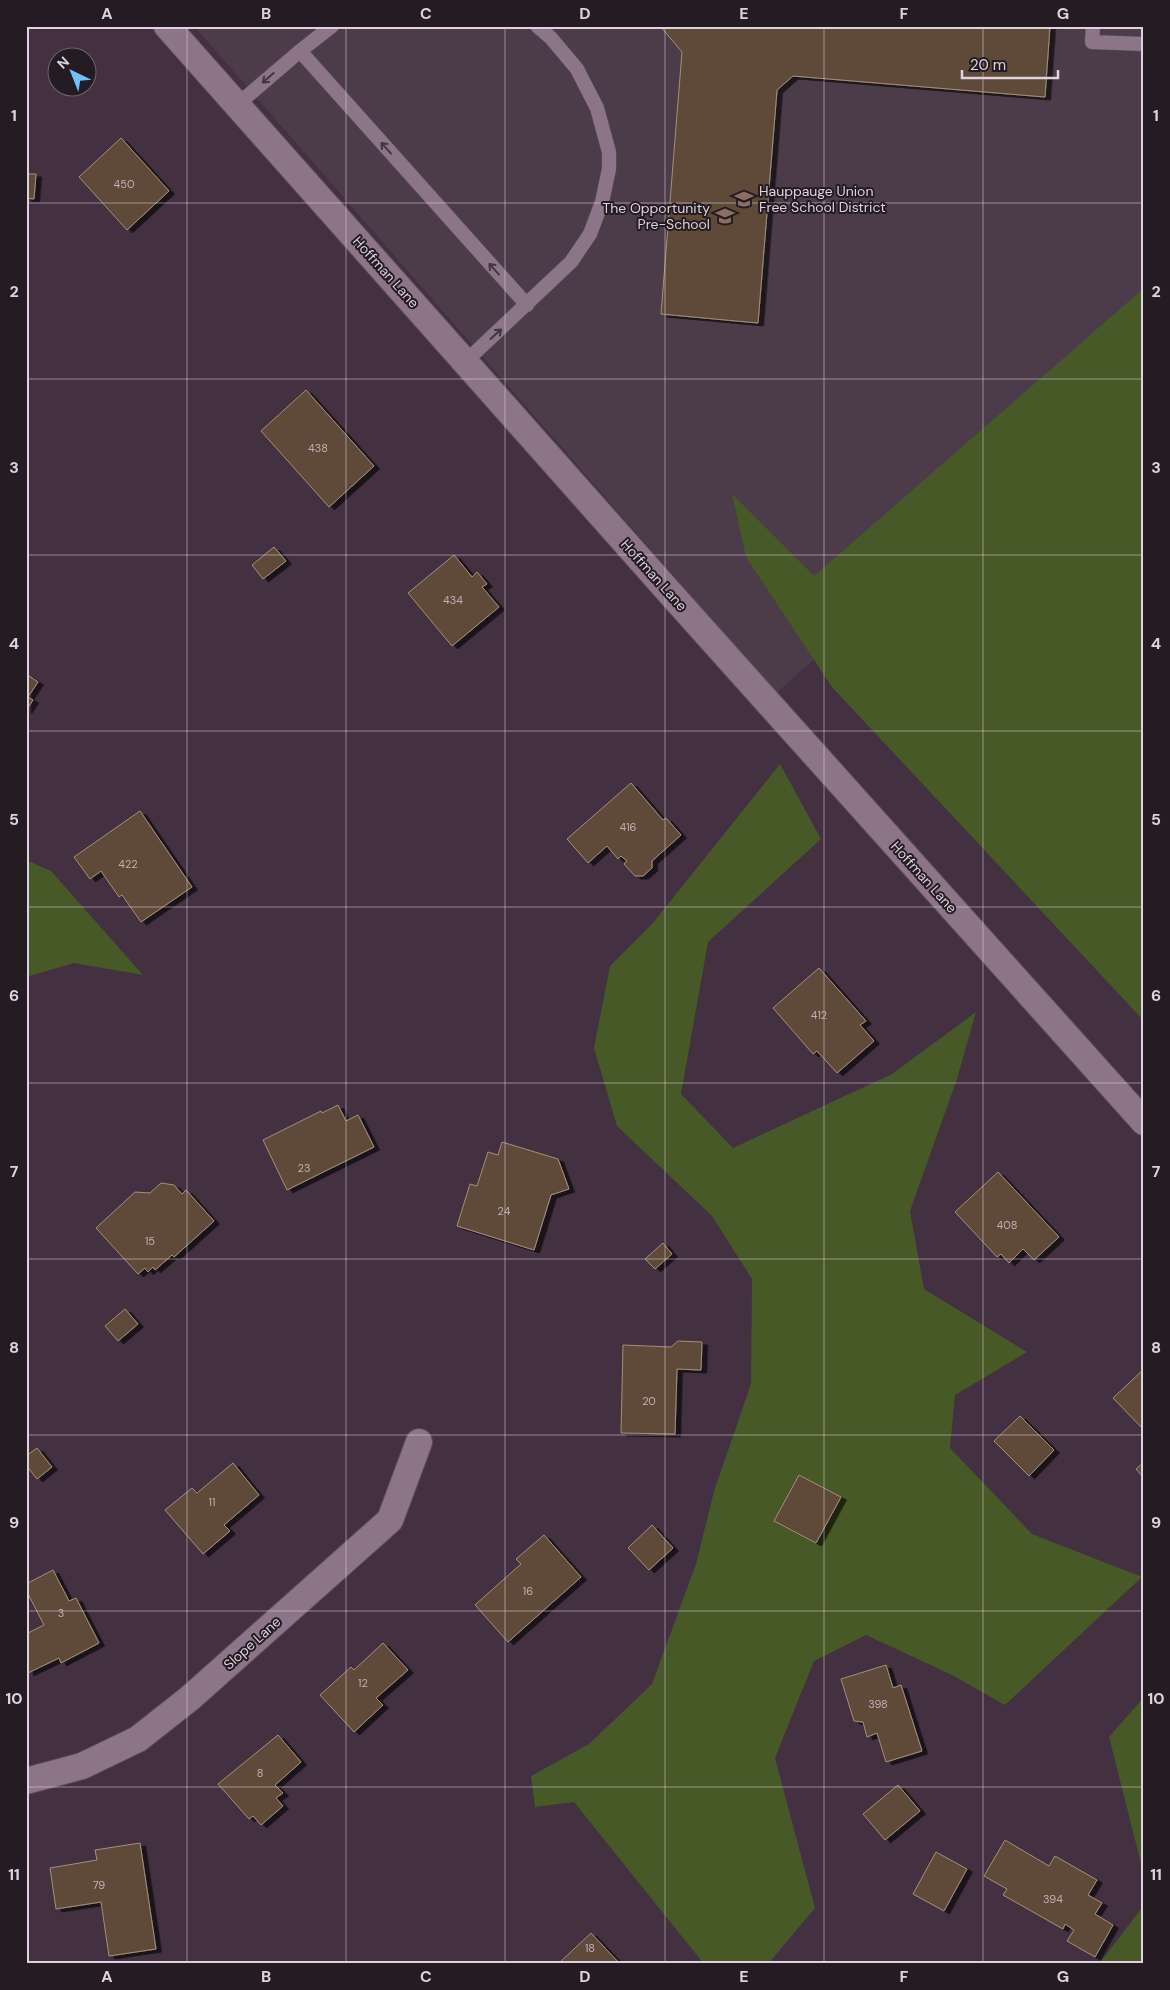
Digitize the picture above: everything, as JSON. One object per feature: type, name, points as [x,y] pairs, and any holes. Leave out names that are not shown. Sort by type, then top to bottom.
[{"type":"street","name":"Hoffman Lane","points":[[167,26],[1144,1122]]},
{"type":"street","name":"Slope Lane","points":[[26,1781],[82,1766],[138,1739],[190,1698],[390,1520],[419,1442]]},
{"type":"lane","points":[[237,105],[332,26]]},
{"type":"lane","points":[[465,362],[572,262],[582,248],[597,217],[609,168],[609,152],[604,130],[588,88],[566,53],[537,26]]},
{"type":"lane","points":[[1093,26],[1092,42],[1144,44]]},
{"type":"lane","points":[[300,51],[527,306]]},
{"type":"shaded area","name":"Hauppauge Union Free School District","points":[[194,26],[1144,26],[1144,371],[776,693]]},
{"type":"green space","points":[[1144,288],[1144,1021],[832,687],[746,557],[732,494],[814,576]]},
{"type":"green space","points":[[780,764],[821,839],[708,942],[681,1094],[733,1148],[892,1074],[976,1012],[957,1079],[910,1211],[924,1289],[1027,1352],[955,1395],[950,1448],[1032,1534],[1142,1577],[1005,1705],[952,1675],[866,1635],[814,1661],[775,1758],[815,1908],[768,1964],[704,1964],[574,1802],[535,1807],[531,1776],[589,1744],[652,1684],[696,1564],[714,1491],[751,1384],[752,1279],[712,1216],[617,1126],[594,1048],[610,966],[652,924]]},
{"type":"green space","points":[[26,860],[51,871],[143,975],[74,963],[26,977]]},
{"type":"green space","points":[[1144,1697],[1144,1875],[1109,1737]]},
{"type":"green space","points":[[1144,1905],[1144,1964],[1099,1964]]},
{"type":"building","points":[[660,26],[1050,26],[1045,97],[793,76],[777,90],[758,323],[661,314],[682,52]]},
{"type":"building","points":[[121,138],[169,191],[127,230],[79,177]]},
{"type":"building","points":[[26,174],[36,174],[34,199],[26,198]]},
{"type":"building","points":[[306,390],[374,466],[329,507],[261,431]]},
{"type":"building","points":[[274,547],[286,561],[263,579],[252,565]]},
{"type":"building","points":[[454,555],[472,577],[477,572],[487,584],[482,587],[499,607],[452,646],[408,593]]},
{"type":"building","points":[[26,674],[38,682],[28,697],[33,700],[26,711]]},
{"type":"building","points":[[631,783],[663,820],[666,818],[681,835],[652,861],[652,868],[643,876],[635,876],[624,864],[627,861],[621,856],[618,859],[607,846],[588,863],[567,839]]},
{"type":"building","points":[[140,811],[192,887],[141,922],[122,895],[119,897],[101,871],[90,879],[74,857]]},
{"type":"building","points":[[819,968],[866,1021],[860,1025],[874,1041],[837,1073],[817,1051],[813,1054],[773,1008]]},
{"type":"building","points":[[338,1105],[346,1121],[358,1115],[374,1147],[287,1190],[263,1140],[321,1111],[322,1113]]},
{"type":"building","points":[[502,1142],[558,1159],[569,1189],[551,1195],[534,1250],[457,1226],[470,1184],[477,1186],[488,1152],[498,1155]]},
{"type":"building","points":[[998,1172],[1059,1237],[1034,1260],[1023,1249],[1009,1263],[1001,1254],[997,1257],[955,1212]]},
{"type":"building","points":[[161,1183],[174,1185],[182,1194],[186,1190],[214,1221],[174,1257],[172,1255],[155,1270],[153,1267],[148,1272],[145,1268],[138,1274],[96,1228],[135,1192],[150,1193]]},
{"type":"building","points":[[663,1243],[672,1254],[655,1269],[645,1259]]},
{"type":"building","points":[[125,1309],[138,1324],[118,1341],[105,1326]]},
{"type":"building","points":[[678,1341],[702,1342],[701,1370],[677,1369],[675,1434],[621,1433],[623,1345],[671,1347]]},
{"type":"building","points":[[1144,1369],[1144,1430],[1113,1398]]},
{"type":"building","points":[[1020,1416],[1054,1450],[1029,1476],[994,1441]]},
{"type":"building","points":[[37,1448],[52,1467],[37,1479],[26,1465],[26,1456]]},
{"type":"building","points":[[1144,1462],[1144,1478],[1136,1469]]},
{"type":"building","points":[[233,1463],[259,1495],[224,1525],[230,1531],[203,1554],[165,1510],[192,1488],[197,1493]]},
{"type":"building","points":[[799,1475],[841,1497],[816,1543],[774,1521]]},
{"type":"building","points":[[652,1525],[673,1548],[649,1570],[628,1548]]},
{"type":"building","points":[[544,1535],[581,1577],[508,1642],[475,1605],[521,1564],[516,1559]]},
{"type":"building","points":[[53,1570],[69,1601],[76,1598],[99,1643],[61,1663],[59,1658],[28,1673],[26,1634],[44,1625],[26,1590],[26,1584]]},
{"type":"building","points":[[383,1643],[408,1670],[376,1698],[383,1705],[354,1732],[320,1695],[351,1667],[354,1670]]},
{"type":"building","points":[[886,1665],[893,1688],[901,1685],[922,1751],[886,1762],[877,1733],[867,1737],[863,1722],[854,1721],[841,1679]]},
{"type":"building","points":[[278,1735],[301,1762],[275,1785],[283,1793],[276,1798],[283,1806],[261,1825],[253,1816],[249,1819],[218,1784]]},
{"type":"building","points":[[898,1785],[920,1811],[885,1840],[863,1814]]},
{"type":"building","points":[[1005,1840],[1049,1866],[1055,1856],[1097,1880],[1088,1895],[1102,1903],[1095,1914],[1113,1925],[1095,1957],[1067,1941],[1074,1930],[1065,1924],[1063,1929],[1003,1895],[1007,1889],[984,1876]]},
{"type":"building","points":[[140,1843],[156,1949],[109,1956],[101,1902],[56,1909],[50,1868],[97,1860],[95,1850]]},
{"type":"building","points":[[936,1852],[967,1869],[944,1911],[913,1894]]},
{"type":"building","points":[[591,1933],[620,1964],[558,1964]]},
{"type":"place","name":"Hauppauge Union Free School District","points":[[744,199]]},
{"type":"place","name":"The Opportunity Pre-School","points":[[725,216]]}]
